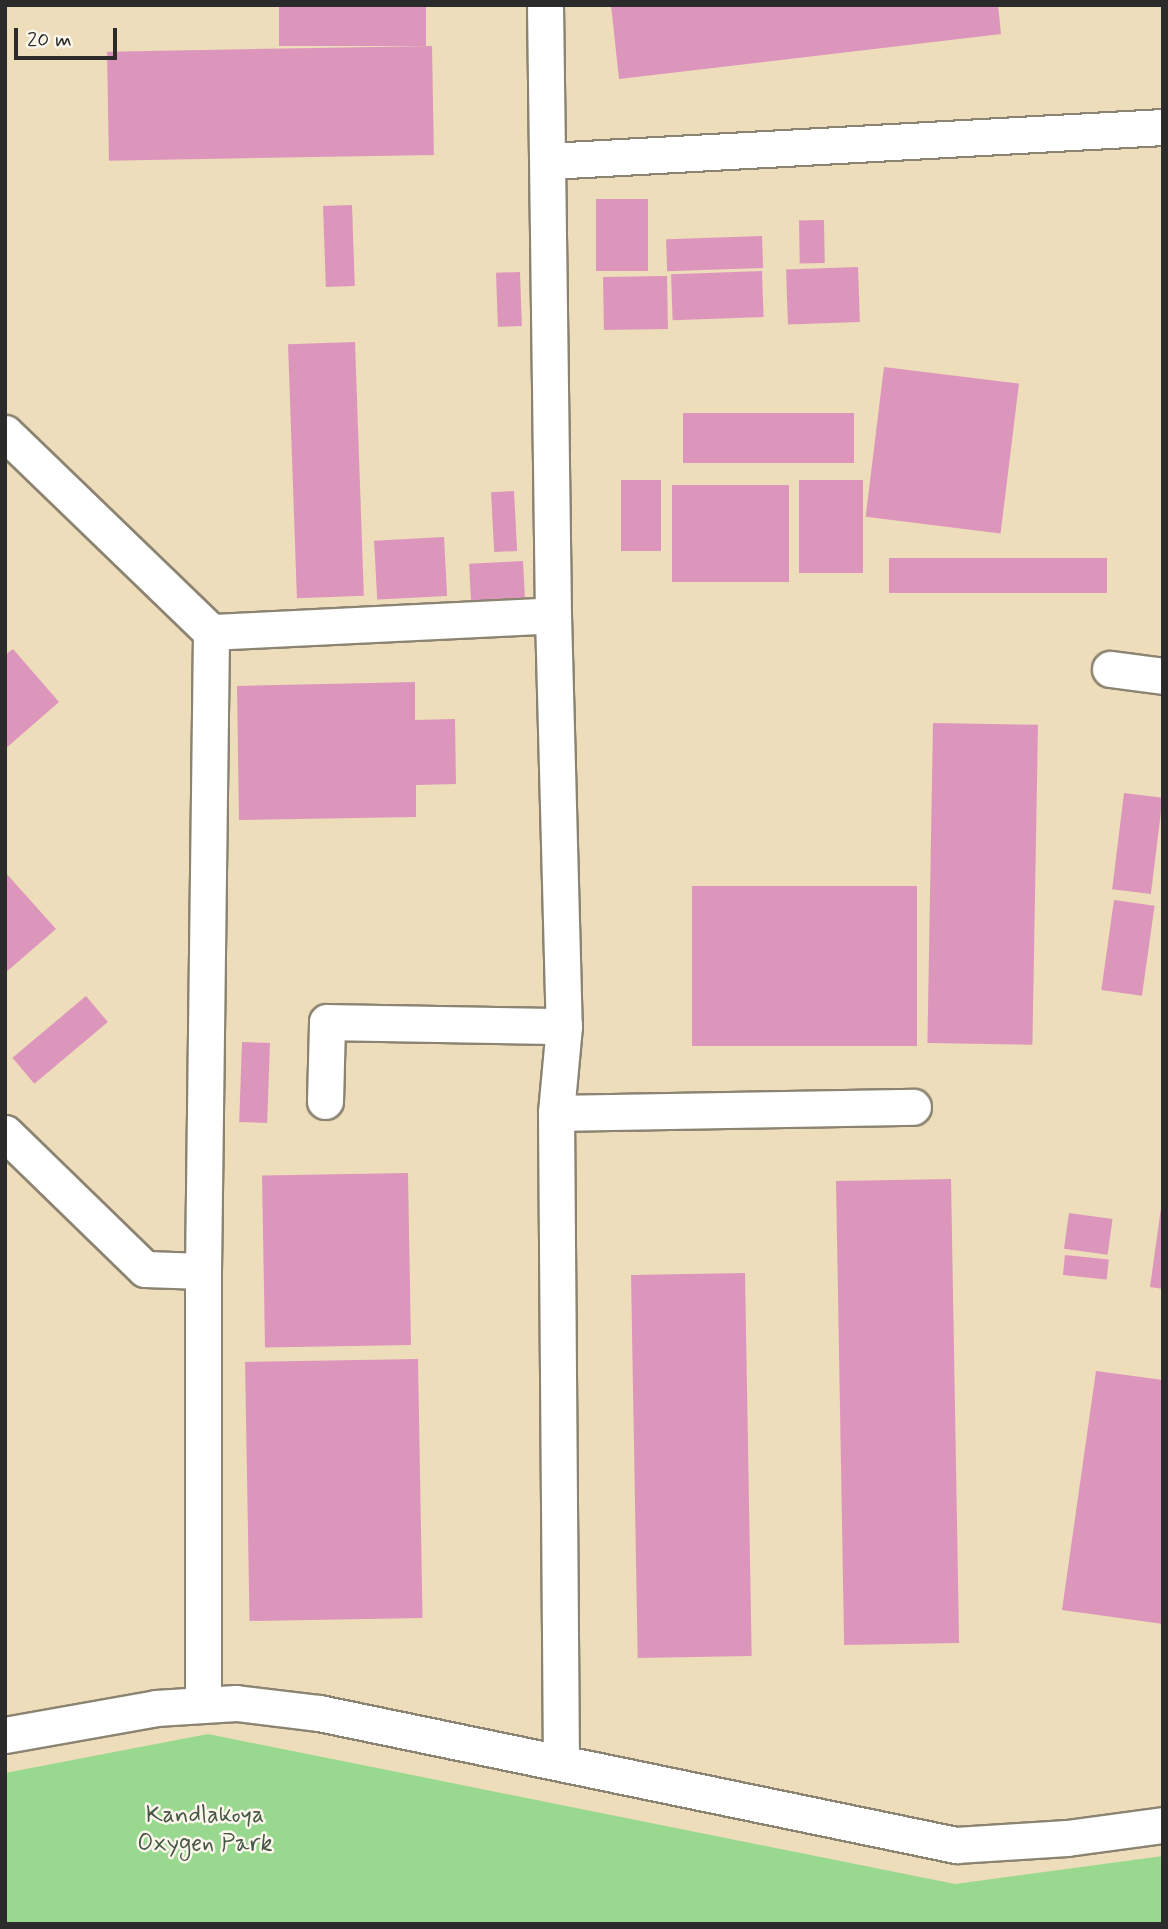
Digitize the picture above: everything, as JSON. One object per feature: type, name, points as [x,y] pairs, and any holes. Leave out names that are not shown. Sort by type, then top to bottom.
[{"type":"street","points":[[545,5],[553,615],[564,1026],[556,1113],[561,1762]]},
{"type":"street","points":[[549,161],[1163,127]]},
{"type":"street","points":[[5,433],[211,632],[203,1271],[203,1705]]},
{"type":"street","points":[[211,632],[553,615]]},
{"type":"street","points":[[1110,669],[1163,676]]},
{"type":"street","points":[[325,1101],[327,1022],[564,1026]]},
{"type":"street","points":[[556,1113],[913,1107]]},
{"type":"street","points":[[5,1132],[145,1269],[203,1271]]},
{"type":"street","points":[[5,1735],[156,1708],[236,1703],[319,1713],[956,1845],[1067,1838],[1163,1825]]},
{"type":"green space","name":"Kandlakoya Oxygen Park","points":[[208,1734],[955,1884],[1163,1856],[1163,1924],[5,1924],[5,1773]]},
{"type":"building","points":[[279,5],[426,5],[426,46],[279,46]]},
{"type":"building","points":[[611,5],[998,5],[1001,34],[619,79]]},
{"type":"building","points":[[432,46],[434,155],[109,161],[107,52]]},
{"type":"building","points":[[596,199],[648,199],[648,271],[596,271]]},
{"type":"building","points":[[352,205],[355,286],[326,287],[323,206]]},
{"type":"building","points":[[799,220],[824,220],[825,263],[800,263]]},
{"type":"building","points":[[762,236],[763,268],[667,271],[666,239]]},
{"type":"building","points":[[858,267],[860,322],[788,324],[786,270]]},
{"type":"building","points":[[762,271],[764,317],[673,320],[671,274]]},
{"type":"building","points":[[520,272],[522,326],[498,327],[496,273]]},
{"type":"building","points":[[667,276],[668,329],[604,330],[603,277]]},
{"type":"building","points":[[355,342],[364,596],[297,598],[288,344]]},
{"type":"building","points":[[884,367],[1019,384],[1001,533],[866,517]]},
{"type":"building","points":[[683,413],[854,413],[854,463],[683,463]]},
{"type":"building","points":[[621,480],[661,480],[661,551],[621,551]]},
{"type":"building","points":[[799,480],[863,480],[863,573],[799,573]]},
{"type":"building","points":[[672,485],[789,485],[789,582],[672,582]]},
{"type":"building","points":[[514,491],[517,551],[494,552],[491,492]]},
{"type":"building","points":[[444,537],[447,596],[377,600],[374,541]]},
{"type":"building","points":[[889,558],[1107,558],[1107,593],[889,593]]},
{"type":"building","points":[[523,561],[525,601],[471,604],[469,564]]},
{"type":"building","points":[[13,649],[59,702],[5,749],[5,655]]},
{"type":"building","points":[[415,682],[415,720],[455,719],[456,784],[416,785],[416,817],[239,820],[237,686]]},
{"type":"building","points":[[933,723],[1038,725],[1032,1045],[927,1043]]},
{"type":"building","points":[[1124,793],[1163,798],[1151,894],[1112,889]]},
{"type":"building","points":[[5,872],[56,929],[5,973]]},
{"type":"building","points":[[692,886],[917,886],[917,1046],[692,1046]]},
{"type":"building","points":[[1114,900],[1155,906],[1142,996],[1101,990]]},
{"type":"building","points":[[86,996],[108,1022],[34,1084],[12,1058]]},
{"type":"building","points":[[242,1042],[270,1043],[267,1123],[239,1122]]},
{"type":"building","points":[[408,1173],[411,1345],[265,1348],[262,1176]]},
{"type":"building","points":[[951,1179],[959,1643],[844,1645],[836,1181]]},
{"type":"building","points":[[1163,1208],[1163,1289],[1150,1287]]},
{"type":"building","points":[[1069,1213],[1113,1219],[1108,1255],[1064,1249]]},
{"type":"building","points":[[1065,1255],[1109,1260],[1107,1279],[1063,1275]]},
{"type":"building","points":[[745,1273],[752,1656],[638,1658],[631,1275]]},
{"type":"building","points":[[418,1359],[423,1618],[250,1621],[245,1362]]},
{"type":"building","points":[[1096,1371],[1163,1380],[1163,1624],[1062,1610]]}]
